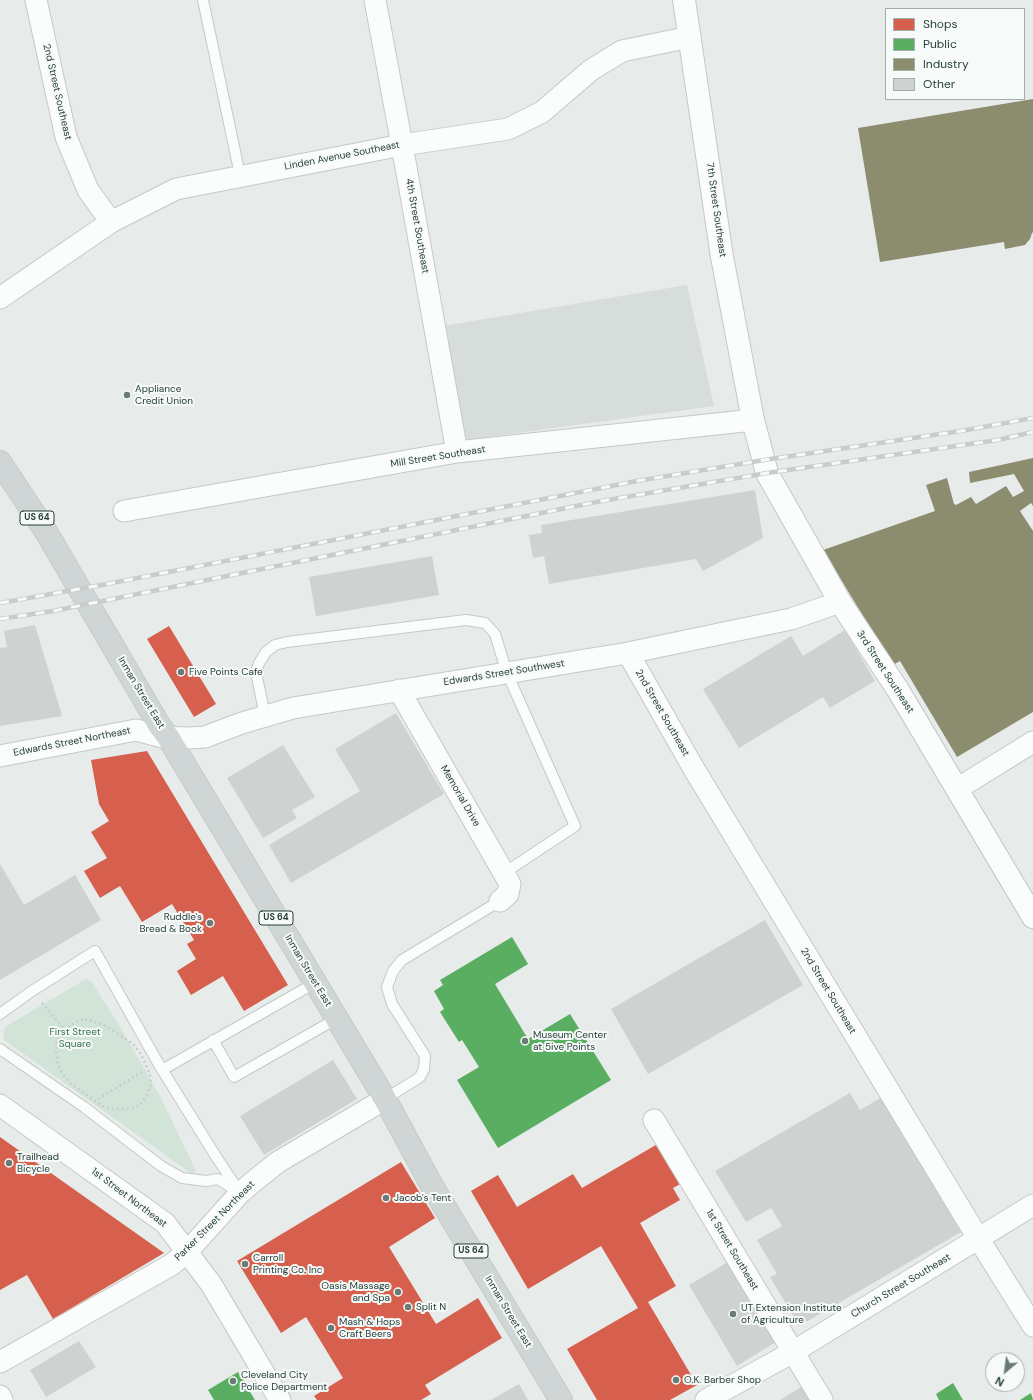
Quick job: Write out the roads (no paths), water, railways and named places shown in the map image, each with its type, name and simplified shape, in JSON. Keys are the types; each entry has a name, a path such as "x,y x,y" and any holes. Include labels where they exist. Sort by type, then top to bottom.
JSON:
{"main road":[{"name":"Inman Street East","path":"0,462 45,530 159,725 168,737 384,1099 432,1186 561,1400"}],"street":[{"name":"2nd Street Southeast","path":"36,0 66,137 88,190 111,222"},
{"name":"4th Street Southeast","path":"375,0 456,452"},
{"name":"7th Street Southeast","path":"684,0 722,257 753,420"},
{"name":"Linden Avenue Southeast","path":"0,298 111,222 176,189 402,145 508,130 542,112 591,70 622,51 690,37"},
{"name":"Mill Street Southeast","path":"124,511 456,452 753,420"},
{"name":"3rd Street Southeast","path":"753,420 767,473 840,602 898,690 1033,917"},
{"name":"Edwards Street Southwest","path":"168,737 205,737 242,723 293,708 628,653 791,619 840,602"},
{"name":"2nd Street Southeast","path":"628,653 694,769 978,1238 1033,1326"},
{"name":"Memorial Drive","path":"399,690 510,884 508,894 500,902"},
{"name":"Edwards Street Northeast","path":"0,756 136,730 157,737 168,737"},
{"path":"957,789 1033,742"},
{"name":"Parker Street Northeast","path":"0,1362 171,1265 187,1252 240,1193 278,1162 384,1099"},
{"name":"1st Street Northeast","path":"0,1105 165,1223 211,1284 280,1400"},
{"name":"1st Street Southeast","path":"654,1120 822,1400"},
{"name":"Church Street Southeast","path":"706,1400 793,1352 1033,1205"},
{"path":"0,1396 2,1400"}],"lane":[{"path":"204,0 240,176"},
{"path":"266,716 256,672 259,663 266,652 275,645 287,642 466,620 485,623 495,634 507,673 575,826 504,873"},
{"path":"384,1099 420,1077 424,1070 425,1056 392,1004 387,986 392,971 402,960 500,902"},
{"path":"0,1014 32,991 95,951 160,1066 240,1193"},
{"path":"160,1066 212,1040 315,983"},
{"path":"212,1040 234,1077 336,1019"},
{"path":"0,1049 84,1108 161,1166 182,1178 206,1181 218,1179 240,1193"}],"railway":[{"path":"0,603 107,584 637,481 764,460 961,431 1033,418"},
{"path":"0,619 53,611 596,502 767,473 998,440 1033,432"}],"place":[{"name":"Appliance Credit Union","path":"127,395"},
{"name":"Five Points Cafe","path":"181,672"},
{"name":"Ruddle's Bread & Book","path":"210,923"},
{"name":"Museum Center at 5ive Points","path":"525,1041"},
{"name":"Trailhead Bicycle","path":"9,1163"},
{"name":"Jacob's Tent","path":"386,1198"},
{"name":"Carroll Printing Co. Inc","path":"245,1264"},
{"name":"Oasis Massage and Spa","path":"398,1292"},
{"name":"Split N","path":"408,1307"},
{"name":"UT Extension Institute of Agriculture","path":"733,1314"},
{"name":"Mash & Hops Craft Beers","path":"331,1328"},
{"name":"O.K. Barber Shop","path":"676,1380"},
{"name":"Cleveland City Police Department","path":"233,1381"}],"park label":[{"name":"First Street Square","path":"75,1038"}]}
